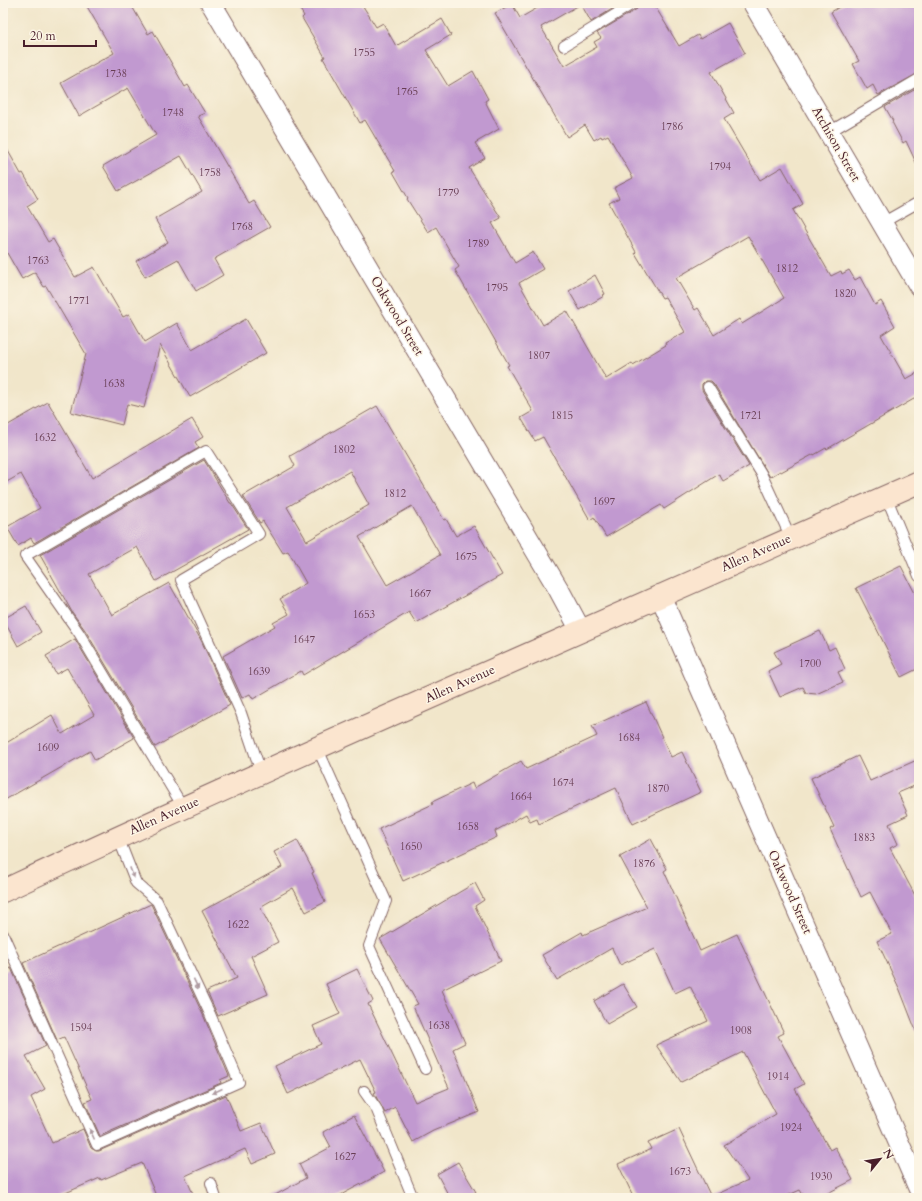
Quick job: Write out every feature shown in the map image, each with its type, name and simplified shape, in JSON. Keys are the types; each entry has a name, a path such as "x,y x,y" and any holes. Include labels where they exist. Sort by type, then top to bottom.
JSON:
{"street":[{"name":"Oakwood Street","path":"211,3 560,590 581,631"},
{"name":"Atchison Street","path":"753,3 919,286"},
{"name":"Allen Avenue","path":"3,891 261,772 581,631 660,594 919,482"},
{"name":"Oakwood Street","path":"660,594 919,1189"}],"lane":[{"path":"564,46 634,3"},
{"path":"828,132 919,79"},
{"path":"882,223 919,202"},
{"path":"708,387 761,473 778,506 791,538"},
{"path":"183,807 79,633 25,556 206,451 259,534 181,580 241,713 261,772"},
{"path":"886,496 919,576"},
{"path":"317,747 386,901 369,946 425,1069"},
{"path":"3,934 97,1145 239,1082 210,1014 157,901 136,883 118,837"},
{"path":"364,1091 376,1108 413,1198"},
{"path":"211,1183 216,1198"}],"building":[{"path":"85,3 130,3 148,34 153,31 185,87 188,85 205,113 198,116 249,204 254,201 270,227 214,259 223,275 196,291 178,259 145,277 136,261 168,242 155,219 202,192 181,156 118,191 103,166 156,135 128,88 79,116 61,83 114,53"},
{"path":"296,3 361,3 376,27 383,23 396,46 442,19 451,35 426,50 448,86 473,71 488,99 485,101 499,129 475,143 485,158 469,168 501,218 492,223 515,263 533,252 543,269 519,283 543,325 567,311 606,379 632,363 633,365 666,345 665,343 685,332 665,297 662,298 635,253 636,252 609,203 619,198 614,188 633,178 608,135 602,138 601,136 594,140 585,125 567,137 495,13 512,4 520,18 546,3 622,3 591,22 581,4 541,27 564,66 597,47 594,42 601,38 597,33 637,9 640,3 653,3 679,46 698,35 700,39 728,23 745,53 711,72 734,113 724,119 760,180 782,167 803,204 793,210 831,276 841,271 842,274 849,270 855,280 860,277 875,305 881,301 895,326 881,335 906,379 919,372 919,396 827,449 826,448 770,477 714,384 711,381 705,381 702,384 702,390 749,466 723,481 719,474 664,509 661,505 606,537 594,517 590,520 543,437 535,441 521,418 533,411 507,366 509,365 455,270 459,267 436,227 428,232 407,199 408,198 393,172 395,171 365,120 360,123 323,58 325,57 302,18 304,16","holes":["748,236 784,298 742,324 739,319 714,335 698,308 695,310 676,278"]},
{"path":"846,3 919,3 919,73 878,95 873,85 867,89 853,64 859,61 831,12"},
{"path":"919,87 919,169 906,141 903,143 885,107"},
{"path":"3,142 21,174 23,173 38,199 27,206 48,242 53,239 75,277 94,267 123,317 129,314 145,342 177,323 192,350 246,319 266,353 190,397 160,345 144,408 127,404 122,425 71,412 86,354 46,286 44,287 35,272 22,279 3,246"},
{"path":"595,275 605,294 580,310 569,291"},
{"path":"48,402 92,478 192,419 203,437 195,442 199,448 34,543 31,538 18,546 7,527 40,508 21,474 3,484 3,428"},
{"path":"377,406 444,520 446,519 456,536 474,526 502,575 416,623 409,612 303,675 301,671 253,699 250,694 242,698 223,656 275,626 273,623 289,614 280,599 306,583 288,551 283,553 263,521 260,523 243,496 295,466 290,456","holes":["350,471 369,505 307,541 287,507","412,506 440,555 387,585 359,537"]},
{"path":"204,460 248,529 156,581 137,547 89,574 112,615 169,583 202,642 230,705 155,747 85,630 72,612 40,555"},
{"path":"901,566 919,601 919,668 901,677 856,588"},
{"path":"26,606 41,632 18,646 3,619"},
{"path":"820,631 829,650 835,647 845,669 838,672 843,682 816,694 806,693 803,687 780,697 768,671 781,664 774,652"},
{"path":"75,639 134,738 95,760 90,751 3,801 3,745 52,715 62,734 94,715 67,668 56,674 46,656"},
{"path":"646,702 671,757 682,752 701,792 633,824 616,788 539,824 537,819 530,822 526,814 495,831 497,837 403,881 379,829 433,804 432,802 472,783 474,788 521,761 526,769 597,736 592,726"},
{"path":"858,756 870,781 919,759 919,784 898,793 908,815 889,824 898,844 890,848 919,903 919,1036 900,990 877,941 892,934 870,892 861,897 830,829 834,827 811,778"},
{"path":"651,839 667,869 664,871 700,951 737,934 784,1033 778,1036 804,1084 795,1089 830,1150 835,1147 853,1180 818,1198 805,1198 800,1190 782,1198 634,1198 618,1164 651,1149 648,1143 679,1129 711,1197 748,1180 724,1145 776,1114 743,1052 681,1082 656,1045 708,1021 690,986 675,993 655,949 620,965 612,948 557,980 542,955 582,932 583,935 647,907 620,857"},
{"path":"297,840 314,872 312,873 325,902 306,912 293,888 260,907 278,942 251,956 268,994 218,1016 207,991 237,978 202,911 282,867 274,852"},
{"path":"475,883 484,900 475,906 501,961 442,990 465,1043 453,1049 479,1112 433,1131 413,1142 395,1107 385,1113 374,1093 376,1092 360,1059 288,1094 275,1066 321,1044 313,1026 340,1014 326,984 357,969 373,1001 368,1004 415,1102 449,1088 413,1006 418,1004 380,939"},
{"path":"151,904 204,1017 229,1076 220,1080 221,1083 100,1136 85,1102 92,1099 64,1037 57,1040 23,963"},
{"path":"11,968 46,1046 26,1056 45,1089 31,1097 52,1143 83,1129 91,1148 99,1151 226,1095 241,1131 261,1123 275,1154 252,1164 245,1149 185,1176 195,1198 157,1198 142,1163 101,1180 100,1178 54,1198 3,1198 3,972"},
{"path":"623,984 637,1007 607,1024 594,1001"},
{"path":"354,1115 384,1172 335,1198 270,1198 306,1178 299,1164 331,1147 323,1132"},
{"path":"458,1162 476,1192 465,1198 450,1198 437,1174"}]}
